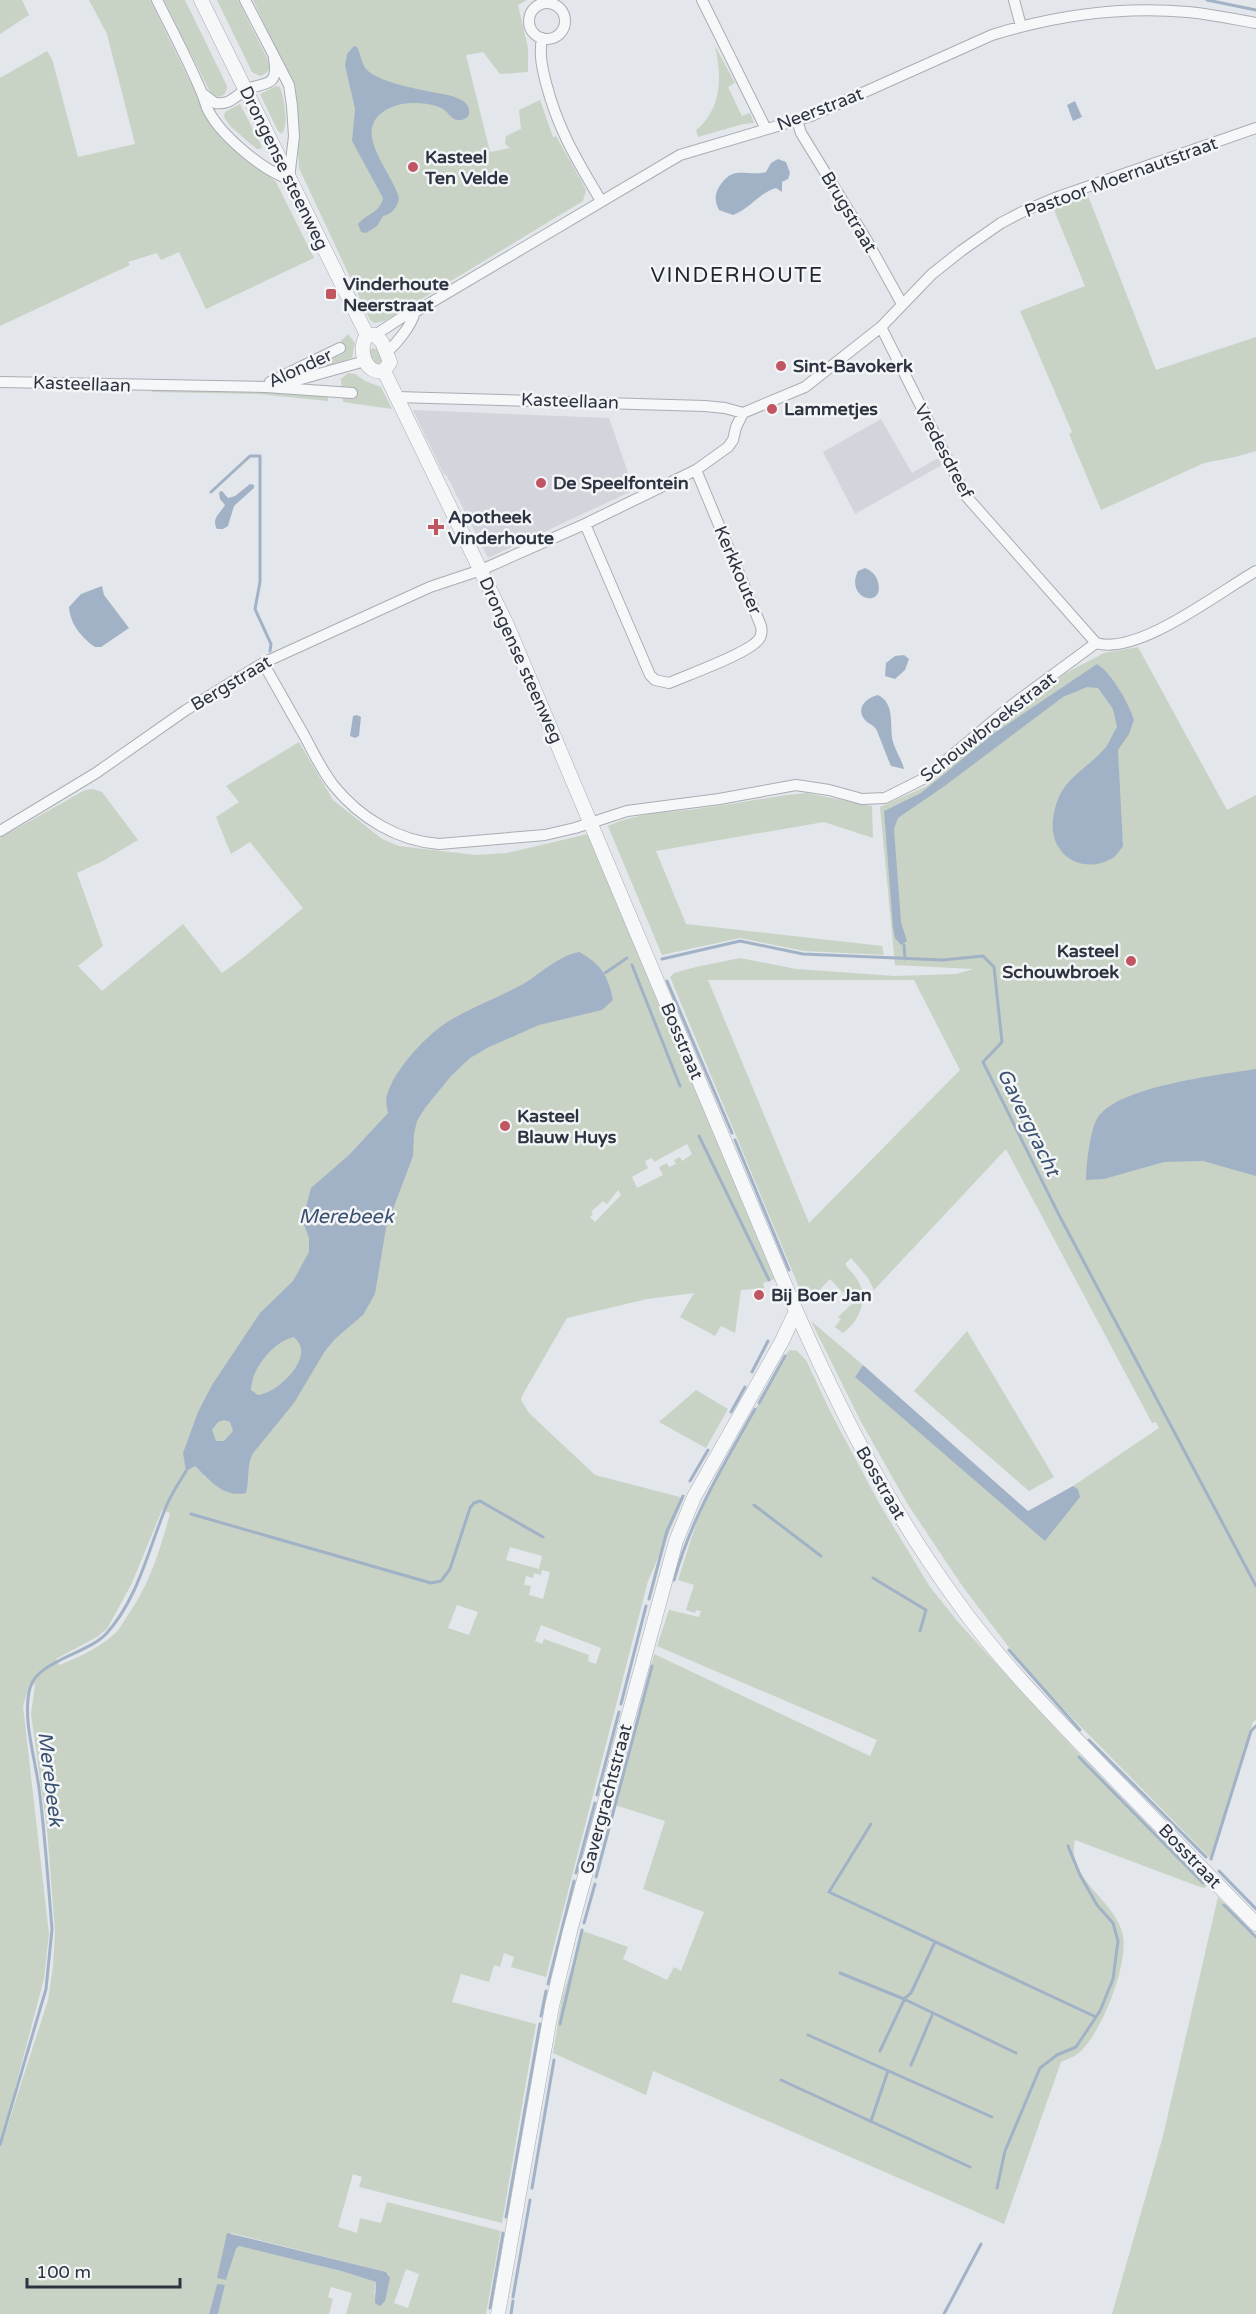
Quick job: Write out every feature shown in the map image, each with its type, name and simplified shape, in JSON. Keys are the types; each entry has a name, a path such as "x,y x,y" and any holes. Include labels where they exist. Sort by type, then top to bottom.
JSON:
{"street":[{"path":"157,0 208,110 225,132 276,175 289,179 294,136 288,85 245,0"},
{"name":"Drongense steenweg","path":"201,0 289,179 371,335 387,352"},
{"path":"702,0 766,129"},
{"path":"1014,0 1021,26"},
{"name":"Neerstraat","path":"371,335 407,314 415,312 680,155 797,120 963,47 1021,26 1067,16 1148,10 1190,12 1256,22"},
{"path":"543,38 539,54 554,113 566,141 601,201"},
{"path":"202,93 215,104 222,105 230,102 245,90 271,81 274,74 274,58"},
{"name":"Brugstraat","path":"797,120 801,133 866,239 902,304"},
{"name":"Pastoor Moernautstraat","path":"743,414 805,387 881,327 932,274 1001,223 1024,211 1256,128"},
{"name":"Neerstraat","path":"387,352 413,320 415,312"},
{"name":"Vredesdreef","path":"881,327 945,459 966,496 1096,643"},
{"path":"371,335 362,347 365,361 371,370 384,371 390,362 387,352"},
{"name":"Alonder","path":"259,387 340,348"},
{"name":"Kasteellaan","path":"271,387 365,361"},
{"name":"Drongense steenweg","path":"384,371 507,625 645,953"},
{"path":"0,390 4,382"},
{"name":"Kasteellaan","path":"4,382 271,387 352,393"},
{"name":"Kasteellaan","path":"396,397 705,406 725,408 743,414"},
{"name":"Bergstraat","path":"0,831 78,785 186,710 263,663 430,587 481,570 585,524 696,470 728,447 743,414"},
{"name":"Kerkkouter","path":"585,524 650,675 655,680 669,683 748,649 759,639 762,632 761,626 696,470"},
{"path":"1096,643 1114,646 1155,631 1256,571"},
{"name":"Schouwbroekstraat","path":"263,663 334,785 353,805 394,834 423,843 462,843 545,835 627,811 710,801 796,785 829,790 862,799 885,798 925,778 1012,705 1096,643"},
{"name":"Bosstraat","path":"645,953 828,1383 868,1462 921,1551 999,1656 1054,1717 1256,1924"},
{"name":"Gavergrachtstraat","path":"498,2314 552,2006 570,1930 676,1541 694,1497 782,1341 796,1311"}],"shaded area":[{"name":"De Speelfontein","path":"413,410 609,418 634,490 488,558"},
{"path":"881,419 912,473 938,458 942,465 855,514 823,452"}],"green space":[{"path":"0,0 22,0 29,15 0,34"},
{"path":"89,0 150,0 204,110 227,139 276,182 314,258 206,309 179,252 161,260 157,253 128,262 130,265 0,326 0,78 47,51 52,59 78,157 135,144 107,34"},
{"path":"164,0 185,0 227,86 222,96 216,97 211,94"},
{"path":"217,0 238,0 269,62 269,69 265,74 260,76 252,72"},
{"path":"253,0 527,0 518,5 528,48 528,72 500,74 483,52 466,55 490,152 510,148 505,144 506,136 521,129 519,110 540,100 553,137 556,136 586,190 583,201 384,321 375,323 370,320 299,168 296,115 283,63"},
{"path":"715,46 735,83 728,87 742,116 750,113 754,123 698,137 696,130 711,112 718,91 719,69"},
{"path":"276,86 280,87 285,110 282,134 278,131 260,94"},
{"path":"240,104 262,147 260,149 257,149 230,126 224,117 225,112"},
{"path":"1087,193 1156,370 1256,337 1256,451 1204,463 1101,510 1069,434 1072,432 1020,311 1085,286 1052,205"},
{"path":"348,334 355,343 352,358 296,377 295,375 343,354 344,350 340,342"},
{"path":"372,348 381,350 385,364 374,366 369,352"},
{"path":"348,373 355,374 381,387 392,409 343,402 341,379"},
{"path":"149,379 255,383 328,395 328,401 258,394 152,392"},
{"path":"1138,647 1227,810 1256,795 1256,1720 1253,1722 1210,1858 1030,1675 963,1587 907,1503 860,1420 811,1321 863,1365 855,1377 1045,1540 1078,1489 1073,1486 1159,1428 1156,1422 1152,1423 1006,1149 874,1290 868,1278 851,1258 845,1264 858,1280 863,1296 857,1317 843,1333 835,1327 841,1319 838,1317 853,1303 830,1279 806,1304 670,977 674,973 696,967 740,958 796,969 895,976 956,974 973,969 895,965 880,807 927,786 1015,711 1066,673 1104,653","holes":["708,980 914,980 960,1070 809,1223"]},
{"path":"299,742 333,800 382,839 399,846 475,855 507,853 588,834 775,1279 763,1283 764,1288 741,1290 735,1333 721,1326 715,1336 680,1317 694,1293 647,1299 567,1318 521,1400 529,1413 595,1475 684,1498 648,1581 546,1977 511,1967 514,1957 504,1953 500,1967 494,1965 489,1982 461,1974 452,2002 536,2024 502,2223 359,2187 362,2177 353,2174 338,2227 357,2233 360,2218 381,2223 387,2202 501,2231 486,2314 346,2314 352,2293 331,2287 328,2297 333,2299 329,2314 218,2314 225,2286 217,2284 209,2314 0,2314 0,2149 48,2000 55,1932 47,1829 31,1714 35,1685 30,1683 23,1706 49,1934 44,1979 0,2145 0,838 85,790 93,789 102,792 138,840 77,873 103,946 78,966 102,991 183,924 222,973 303,908 250,842 231,854 216,817 239,802 226,786","holes":["687,1144 692,1154 682,1161 680,1157 674,1160 676,1164 669,1167 667,1163 659,1167 663,1175 637,1188 632,1177 648,1168 645,1161 652,1158 654,1162","618,1190 621,1195 595,1222 590,1217 593,1214 591,1212 603,1201 607,1204","162,1510 170,1513 147,1581 120,1628 93,1649 59,1665 56,1659 97,1637 107,1629 132,1583","510,1547 542,1556 539,1569 506,1560","542,1570 550,1572 543,1599 529,1595 531,1586 524,1585 526,1576 533,1578 534,1573 541,1575","457,1605 478,1612 469,1635 448,1628","541,1625 601,1648 596,1664 588,1661 589,1655 544,1639 542,1644 535,1641","231,2233 386,2272 389,2275 374,2295 376,2282 239,2246 226,2280","406,2269 419,2274 408,2308 394,2303"]},
{"path":"806,793 872,806 873,838 824,822 656,851 686,924 882,946 884,955 804,951 740,938 662,955 608,826 645,815"},
{"path":"967,1331 1054,1477 1029,1491 914,1391"},
{"path":"790,1350 797,1351 806,1360 832,1415 879,1503 930,1587 958,1622 1079,1754 1207,1886 1200,1887 1075,1840 1074,1854 1077,1867 1119,1923 1123,1936 1122,1963 1112,1997 1089,2042 1074,2056 1061,2062 1004,2224 653,2071 646,2095 553,2053 562,1998 583,1931 628,1947 623,1959 667,1980 674,1967 681,1971 704,1912 643,1889 665,1821 615,1805 654,1654 870,1756 877,1740 657,1646 669,1610 699,1617 701,1611 696,1610 695,1613 686,1610 694,1585 678,1580 702,1505"},
{"path":"696,1390 728,1409 706,1448 659,1422"},
{"path":"1218,1897 1256,1936 1256,2314 1112,2314 1163,2136"}],"water":[{"path":"354,46 357,47 364,67 373,75 394,83 460,99 465,102 469,112 466,118 457,120 438,107 410,103 397,105 379,115 373,126 372,137 375,149 399,198 394,210 383,216 377,226 366,233 361,232 358,224 379,207 383,198 352,141 355,109 345,65 347,54"},
{"path":"1075,101 1082,117 1073,121 1067,105"},
{"path":"778,159 786,162 790,173 788,179 782,182 782,192 776,188 770,190 733,215 719,210 716,196 724,180 734,173 766,172 771,163"},
{"path":"250,484 254,485 254,488 234,506 228,526 217,529 216,519 225,505 220,499 219,492 222,491 228,498 235,496"},
{"path":"865,568 870,570 878,582 879,591 871,598 865,598 856,588 855,581 858,571"},
{"path":"102,586 104,595 129,628 101,647 95,647 78,630 69,607 81,594"},
{"path":"904,655 909,659 905,670 895,679 885,676 886,663 895,656"},
{"path":"1097,664 1103,668 1119,689 1134,720 1129,734 1118,750 1123,846 1113,858 1100,863 1078,863 1062,852 1053,832 1053,820 1060,795 1073,778 1106,747 1117,727 1113,709 1098,688 1087,687 1063,697 898,818 894,829 901,922 907,941 901,945 895,938 893,928 884,811 921,793 993,734"},
{"path":"878,695 884,699 890,710 893,742 904,769 891,766 876,729 863,718 861,713 865,702"},
{"path":"353,716 361,717 359,736 355,738 350,736"},
{"name":"Merebeek","path":"579,952 598,966 606,977 613,1000 602,1010 539,1025 489,1047 470,1058 451,1076 425,1108 417,1121 413,1156 386,1228 375,1294 363,1315 335,1339 325,1351 294,1403 254,1452 250,1461 246,1493 230,1493 218,1487 195,1466 186,1471 183,1453 198,1412 212,1385 260,1313 293,1281 309,1252 309,1238 303,1222 311,1188 349,1155 388,1113 386,1100 391,1085 412,1054 431,1035 458,1016 523,984 556,961","holes":["294,1337 300,1344 301,1353 295,1369 281,1384 258,1395 251,1390 259,1365 279,1344","224,1420 230,1422 233,1431 224,1441 216,1441 212,1430 218,1422"]},
{"path":"1256,1069 1256,1176 1203,1161 1164,1162 1104,1179 1086,1180 1095,1123 1110,1106 1127,1097 1171,1084"},
{"path":"863,1365 1028,1511 1073,1486 1078,1489 1080,1497 1045,1541 855,1377"},
{"path":"227,2233 386,2272 390,2278 385,2301 380,2306 375,2303 376,2282 239,2246 226,2280 217,2278"},
{"path":"217,2284 225,2285 218,2314 209,2314"}],"waterway":[{"path":"1207,0 1256,10"},
{"path":"211,492 250,456 260,456 260,582 255,609 271,644 270,651"},
{"name":"Gavergracht","path":"662,959 740,941 803,954 943,960 983,956 994,967 1002,1042 983,1062 1059,1215 1256,1586"},
{"path":"904,945 905,959"},
{"name":"Gavergracht","path":"605,973 627,958"},
{"path":"632,965 680,1086"},
{"path":"667,981 732,1133"},
{"path":"699,1136 769,1280"},
{"path":"735,1140 789,1270"},
{"path":"752,1372 768,1341"},
{"path":"759,1403 785,1356"},
{"path":"731,1412 745,1387"},
{"path":"674,1580 699,1512 755,1409"},
{"path":"690,1481 708,1450"},
{"name":"Merebeek","path":"0,2145 46,1989 52,1929 41,1805 28,1724 30,1688 34,1679 42,1671 98,1641 117,1620 141,1574 168,1502 186,1471"},
{"path":"649,1599 667,1531 683,1496"},
{"path":"191,1514 431,1583 441,1581 450,1569 470,1508 474,1503 480,1501 543,1537"},
{"path":"754,1505 821,1556"},
{"path":"873,1578 926,1610 920,1631"},
{"path":"621,1704 646,1606"},
{"path":"1009,1650 1080,1730"},
{"path":"596,1877 652,1666"},
{"path":"597,1795 619,1712"},
{"path":"1211,1859 1251,1731 1256,1726"},
{"path":"1089,1740 1206,1857"},
{"path":"1079,1757 1203,1883"},
{"path":"576,1873 595,1803"},
{"path":"871,1824 829,1892 1096,2017"},
{"path":"997,2188 1005,2151 1040,2068 1057,2055 1076,2047 1100,2011 1113,1979 1118,1941 1113,1923 1097,1905 1080,1875 1068,1846"},
{"path":"1219,1871 1256,1909"},
{"path":"548,1984 574,1881"},
{"path":"584,1923 595,1884"},
{"path":"1224,1905 1256,1937"},
{"path":"560,2024 582,1930"},
{"path":"880,2051 935,1942"},
{"path":"840,1973 904,1999 1016,2053"},
{"path":"541,2016 546,1991"},
{"path":"911,2065 933,2013"},
{"path":"506,2217 540,2024"},
{"path":"808,2035 992,2117"},
{"path":"532,2188 554,2060"},
{"path":"871,2121 888,2071"},
{"path":"781,2080 970,2167"},
{"path":"513,2297 530,2200"},
{"path":"490,2308 503,2233"},
{"path":"944,2314 981,2244"},
{"path":"511,2314 513,2301"}],"place":[{"name":"Kasteel Ten Velde","path":"413,167"},
{"name":"Vinderhoute Neerstraat","path":"331,294"},
{"name":"Sint-Bavokerk","path":"781,366"},
{"name":"Lammetjes","path":"772,409"},
{"name":"De Speelfontein","path":"541,483"},
{"name":"Apotheek Vinderhoute","path":"436,527"},
{"name":"Kasteel Schouwbroek","path":"1131,961"},
{"name":"Kasteel Blauw Huys","path":"505,1126"},
{"name":"Bij Boer Jan","path":"759,1295"}],"district":[{"name":"VINDERHOUTE","path":"737,275"}]}
